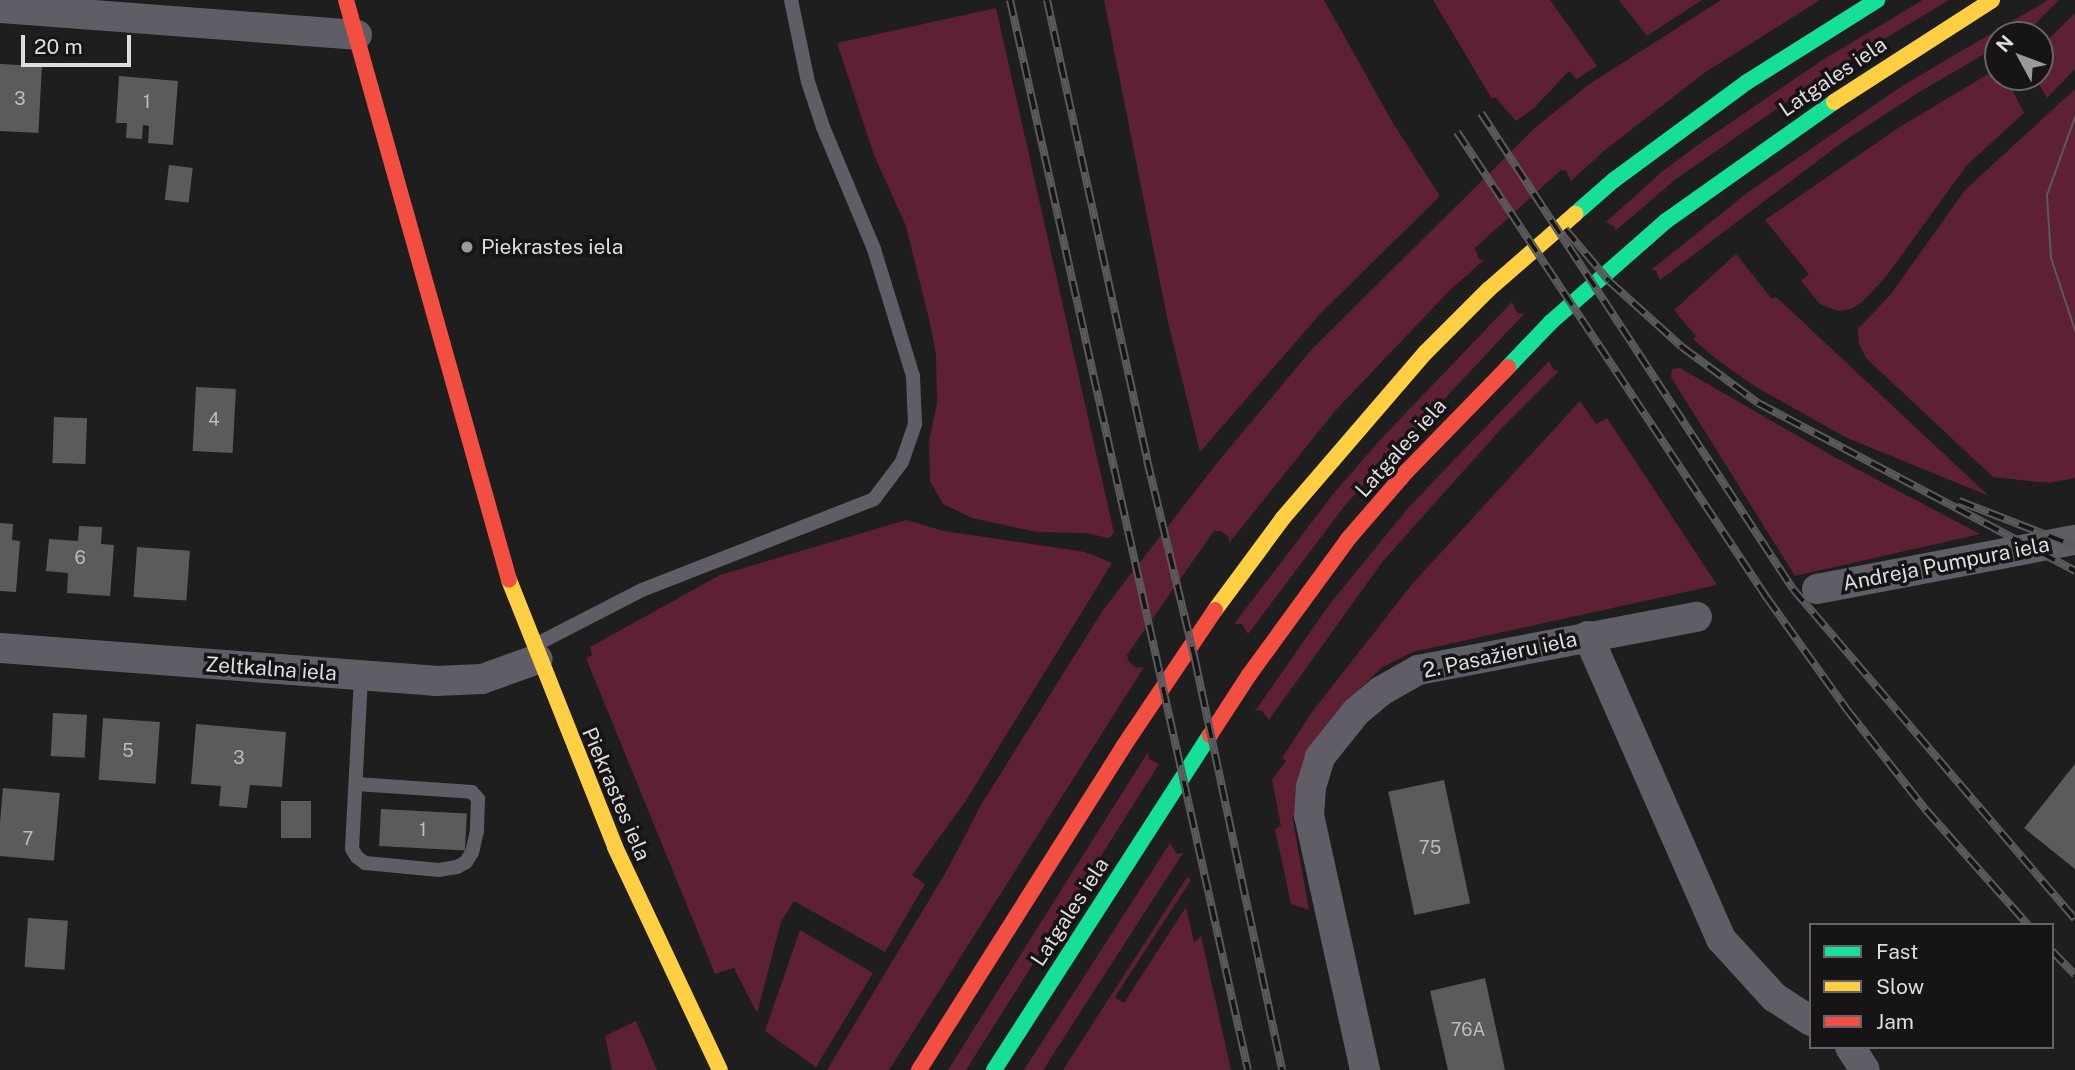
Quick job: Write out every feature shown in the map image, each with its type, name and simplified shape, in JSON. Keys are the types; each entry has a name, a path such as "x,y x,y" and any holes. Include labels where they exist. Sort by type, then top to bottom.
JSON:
{"street":[{"name":"Piekrastes iela","path":"346,0 506,571 535,652 615,847 716,1063"},
{"name":"Latgales iela","path":"919,1070 1123,747 1234,582 1298,499 1426,352 1488,290 1614,180 1746,82 1877,0"},
{"name":"Latgales iela","path":"994,1070 1249,675 1348,539 1407,471 1551,322 1666,221 1835,100 1992,0"},
{"path":"0,8 356,36"},
{"name":"Andreja Pumpura iela","path":"1817,589 2075,540"},
{"name":"2. Pasažieru iela","path":"1365,1070 1309,816 1311,787 1321,757 1356,712 1381,691 1418,670 1697,617"},
{"path":"1588,636 1721,939 1774,997 1809,1020"},
{"name":"Zeltkalna iela","path":"0,648 435,681 482,680 535,652"},
{"path":"1851,1049 1865,1070"}],"lane":[{"path":"535,652 642,590 874,499 902,463 915,424 913,376 874,249 823,127 808,82 791,0"},
{"path":"356,784 472,792 478,799 477,831 472,852 466,862 457,867 439,870 365,863 352,849 361,676"}],"shaded area":[{"path":"1104,0 1324,0 1394,125 1440,196 1320,314 1200,452 1168,322"},
{"path":"1433,0 1550,0 1597,66 1577,79 1569,71 1533,109 1516,121 1495,97 1492,99"},
{"path":"1619,0 1702,0 1647,36"},
{"path":"1721,0 1820,0 1704,73 1605,150 1571,181 1566,171 1561,170 1475,248 1479,259 1484,260 1450,290 1335,411 1229,543 1228,536 1214,531 1127,655 1129,662 1136,668 1144,667 889,1070 827,1070 946,872 981,805 1103,610 1217,463 1312,349 1536,127 1588,85"},
{"path":"1923,0 1949,0 1834,69 1676,179 1615,231 1615,227 1606,222 1664,170 1702,142 1824,59"},
{"path":"2048,0 2059,0 2038,21 2012,21"},
{"path":"996,8 1114,533 1109,538 1085,533 1037,532 972,518 943,504 930,481 929,442 937,403 936,354 929,319 906,226 874,155 837,43"},
{"path":"2075,13 2075,69 2054,91 2054,34"},
{"path":"1984,38 1984,54 1844,141 1660,280 1656,271 1651,270 1747,193 1902,86"},
{"path":"1984,76 1984,91 2013,91 2024,113 1967,165 1885,278 1862,302 1851,309 1838,311 1820,304 1801,281 1809,274 1765,220 1898,128"},
{"path":"2075,89 2075,478 2049,483 1993,477 1866,358 1859,344 1858,329 1891,294 1965,190"},
{"path":"2043,91 2054,91 2047,98"},
{"path":"1736,254 1772,299 1776,297 1989,496 1845,437 1756,387 1693,339 1696,336 1674,310"},
{"path":"1512,302 1517,313 1524,314 1346,504 1248,634 1242,624 1234,624 1334,493 1380,440"},
{"path":"1549,361 1554,370 1559,371 1502,428 1383,561 1269,720 1261,710 1255,711 1329,605 1409,507"},
{"path":"1680,368 1836,458 1980,534 1795,576 1671,377 1672,369"},
{"path":"1580,401 1596,424 1607,418 1717,585 1413,652 1381,668 1335,714 1316,742 1301,773 1293,820 1309,910 1291,904 1275,829 1281,826 1272,780 1286,761 1282,758 1312,712 1413,583"},
{"path":"906,520 944,531 1085,552 1112,563 965,802 912,875 925,884 885,952 794,901 781,922 757,1013 734,968 715,974 586,658 592,655 590,647 720,575"},
{"path":"1148,752 1149,759 1159,764 966,1070 948,1070"},
{"path":"1170,843 1177,854 1183,853 1043,1070 1024,1070"},
{"path":"1187,877 1191,880 1115,997 1124,1003 1186,907 1194,943 1201,936 1231,1070 1063,1070"},
{"path":"800,930 873,973 816,1067 765,1031"},
{"path":"636,1021 657,1070 612,1070 605,1036"}],"building":[{"path":"0,64 42,66 38,133 0,131"},
{"path":"119,76 178,81 173,145 148,143 149,126 143,125 142,139 126,138 127,123 116,123"},
{"path":"169,165 193,168 189,203 165,200"},
{"path":"196,387 236,389 233,453 193,451"},
{"path":"54,417 87,418 85,464 52,463"},
{"path":"0,523 13,524 12,540 20,541 16,592 0,591"},
{"path":"79,526 102,527 101,544 114,545 110,596 67,593 68,573 46,571 49,539 78,541"},
{"path":"137,547 190,551 186,601 134,597"},
{"path":"53,713 87,715 85,758 51,756"},
{"path":"103,718 160,722 156,784 99,780"},
{"path":"196,724 286,732 282,787 250,785 247,808 219,806 221,786 191,784"},
{"path":"2075,764 2075,869 2024,828"},
{"path":"1444,780 1470,903 1414,915 1388,792"},
{"path":"3,788 60,793 54,861 0,856"},
{"path":"281,801 311,801 311,838 281,838"},
{"path":"381,809 467,814 465,850 379,846"},
{"path":"28,918 68,921 64,970 25,967"},
{"path":"1485,978 1505,1070 1448,1070 1430,991"}],"tram line":[{"path":"2075,117 2047,195 2051,258 2075,330"}],"railway":[{"path":"1010,0 1248,1070"},
{"path":"1047,0 1147,460 1195,660 1282,1070"},
{"path":"1481,113 1793,589 2075,919"},
{"path":"1457,132 1767,598 1848,711 1926,810 2026,923"},
{"path":"1565,229 1609,281 1682,347 1758,403 2075,571"},
{"path":"1959,501 2075,546"},
{"path":"2054,953 2075,975"}],"traffic: fast":[{"path":"1575,214 1614,180 1747,82 1877,0"},
{"path":"1508,367 1551,322 1666,221 1834,102"},
{"path":"994,1070 1210,735"}],"traffic: slow":[{"path":"1834,102 1992,0"},
{"path":"1215,610 1283,518 1426,352 1488,290 1575,214"},
{"path":"509,580 615,847 720,1070"}],"traffic: jam":[{"path":"346,0 509,580"},
{"path":"1210,735 1249,675 1348,539 1407,471 1508,367"},
{"path":"919,1070 1123,747 1215,610"}],"place":[{"name":"Piekrastes iela","path":"467,247"}]}
